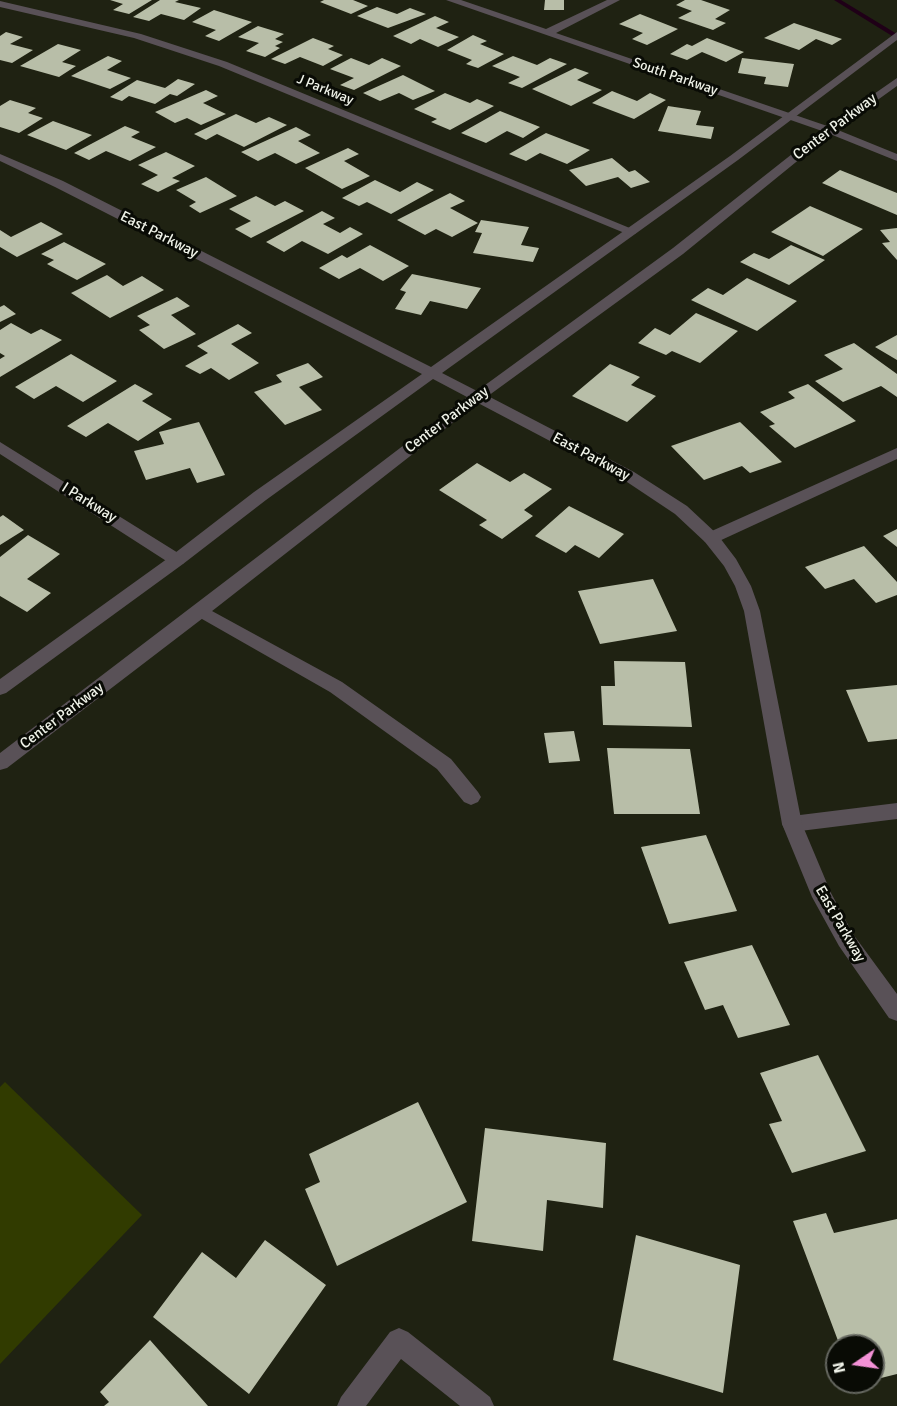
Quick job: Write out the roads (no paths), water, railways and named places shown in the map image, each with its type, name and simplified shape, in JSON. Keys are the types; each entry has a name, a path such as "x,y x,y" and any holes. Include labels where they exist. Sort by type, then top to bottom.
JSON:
{"street":[{"name":"South Parkway","path":"451,0 830,130 897,158"},
{"path":"547,33 615,0"},
{"name":"J Parkway","path":"0,4 137,36 223,64 631,231"},
{"path":"0,688 177,560 260,496 790,117 897,35"},
{"name":"Center Parkway","path":"0,763 477,397 678,250 830,130 897,81"},
{"name":"East Parkway","path":"0,158 59,184 432,373 658,493 681,510 711,538 730,563 752,611 792,824 822,897 846,940 897,1011"},
{"name":"I Parkway","path":"0,447 177,560"},
{"path":"711,538 897,453"},
{"path":"201,611 336,687 444,764 471,797"},
{"path":"792,824 897,811"},
{"path":"350,1406 399,1341 481,1406"}],"waterway":[{"path":"837,0 897,37"}]}
